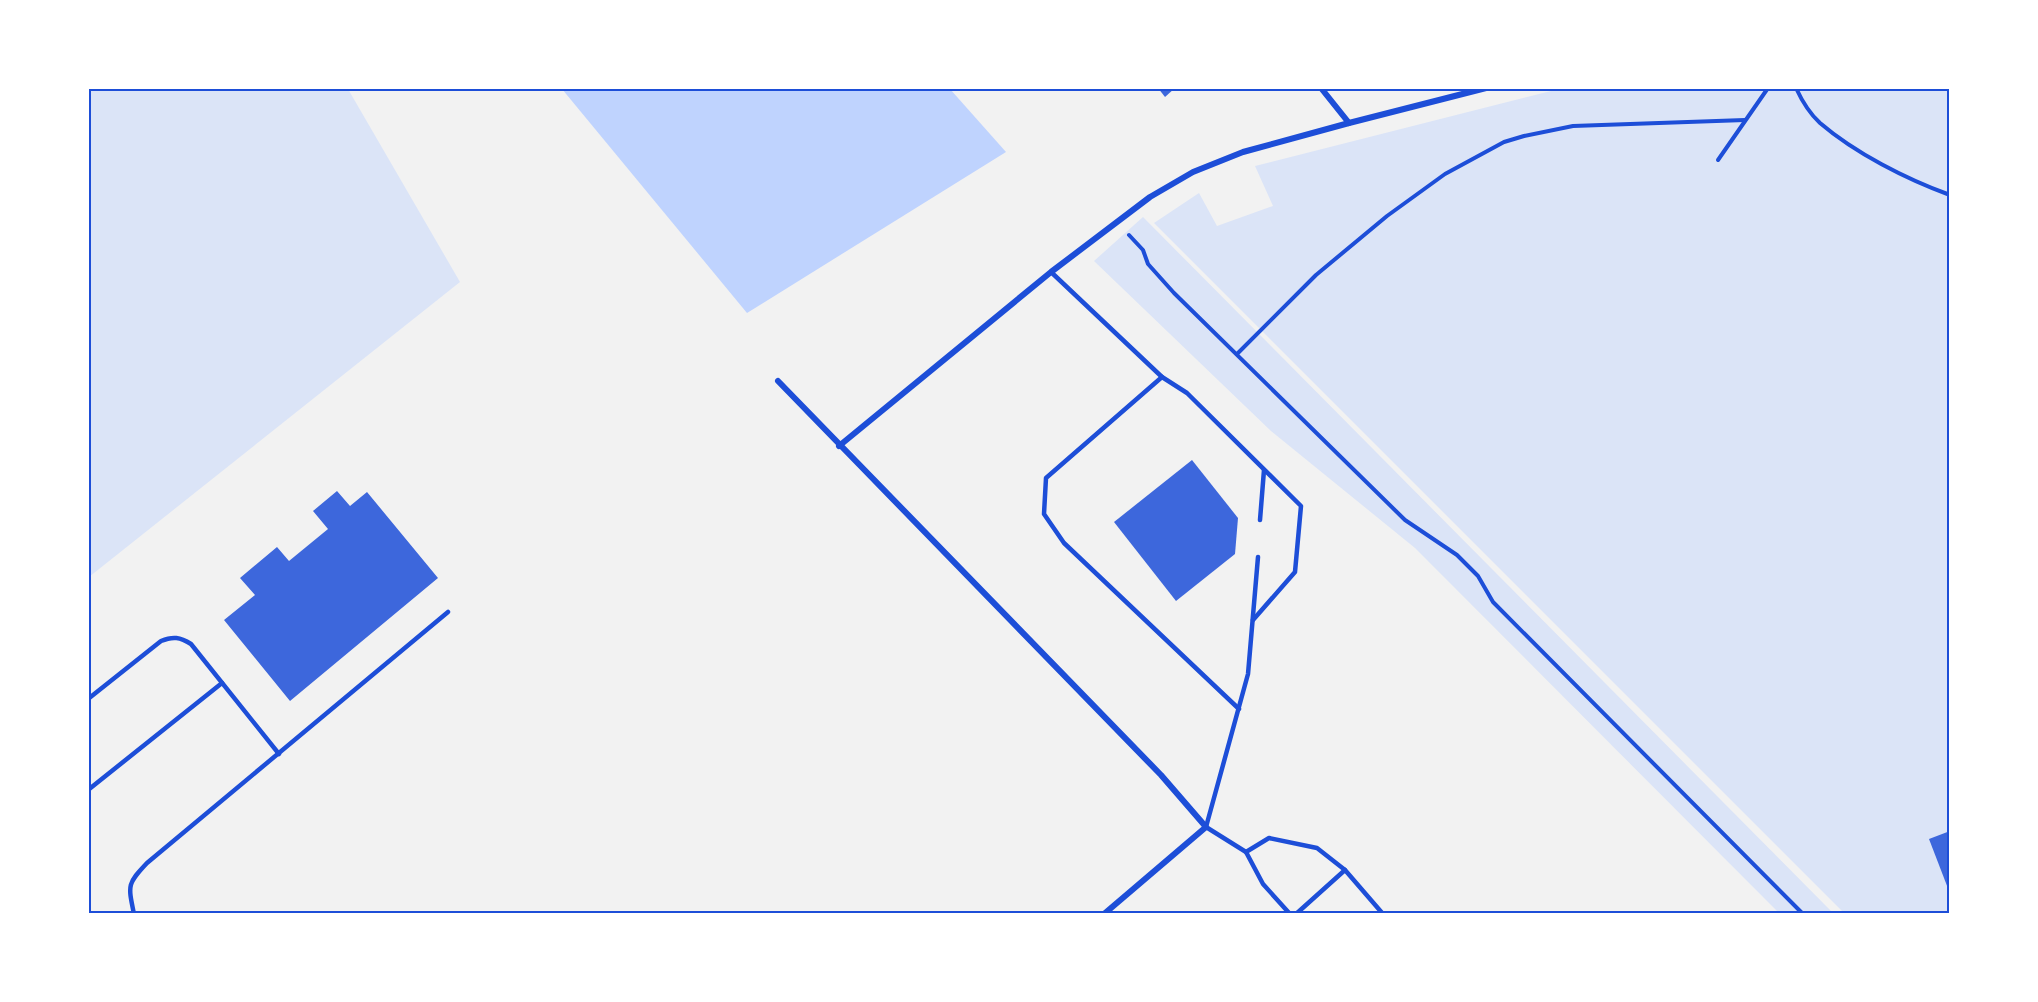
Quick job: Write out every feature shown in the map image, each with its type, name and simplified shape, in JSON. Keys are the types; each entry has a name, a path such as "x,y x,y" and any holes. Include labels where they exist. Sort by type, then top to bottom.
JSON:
{"street":[{"path":"1321,88 1349,123"},
{"path":"839,446 1118,221 1150,197 1194,172 1243,152 1486,88"},
{"path":"778,381 1161,775 1206,827 1105,913"}],"lane":[{"path":"1052,272 1162,377 1187,393 1302,506 1295,572 1253,620"},
{"path":"1162,377 1046,478 1044,514 1064,543 1239,709"},
{"path":"1260,520 1264,470"},
{"path":"1258,557 1248,674 1206,827 1246,852 1263,884 1290,914"},
{"path":"134,914 129,889 133,878 147,863 448,612"},
{"path":"88,699 161,641 170,637 181,638 191,644 279,754"},
{"path":"88,790 222,683"},
{"path":"1246,852 1269,838 1317,848 1345,870 1383,914"},
{"path":"1296,914 1345,870"},
{"path":"88,913 100,914"}],"path":[{"path":"1718,160 1768,88"},
{"path":"1796,88 1809,111 1832,132 1906,176 1950,195"},
{"path":"1237,354 1316,274 1387,216 1445,174 1504,142 1573,126 1746,120"},
{"path":"1118,221 1143,250 1149,264 1174,293 1405,520 1456,555 1478,576 1493,602 1803,914"}],"shaded area":[{"path":"89,88 348,89 460,282 89,577"},
{"path":"1559,89 1949,89 1949,913 1844,913 1154,223 1199,193 1217,226 1273,206 1255,166"},
{"path":"1143,217 1833,913 1779,913 1415,548 1271,431 1094,261"}],"water":[{"path":"562,89 950,89 1006,152 747,313"}],"building":[{"path":"1158,88 1175,88 1165,97"},
{"path":"1192,460 1238,518 1235,554 1176,601 1114,522"},
{"path":"337,491 350,506 367,492 438,578 290,701 224,620 255,595 240,578 277,547 289,561 328,529 313,511"},
{"path":"1950,831 1950,891 1949,891 1929,839"}]}
